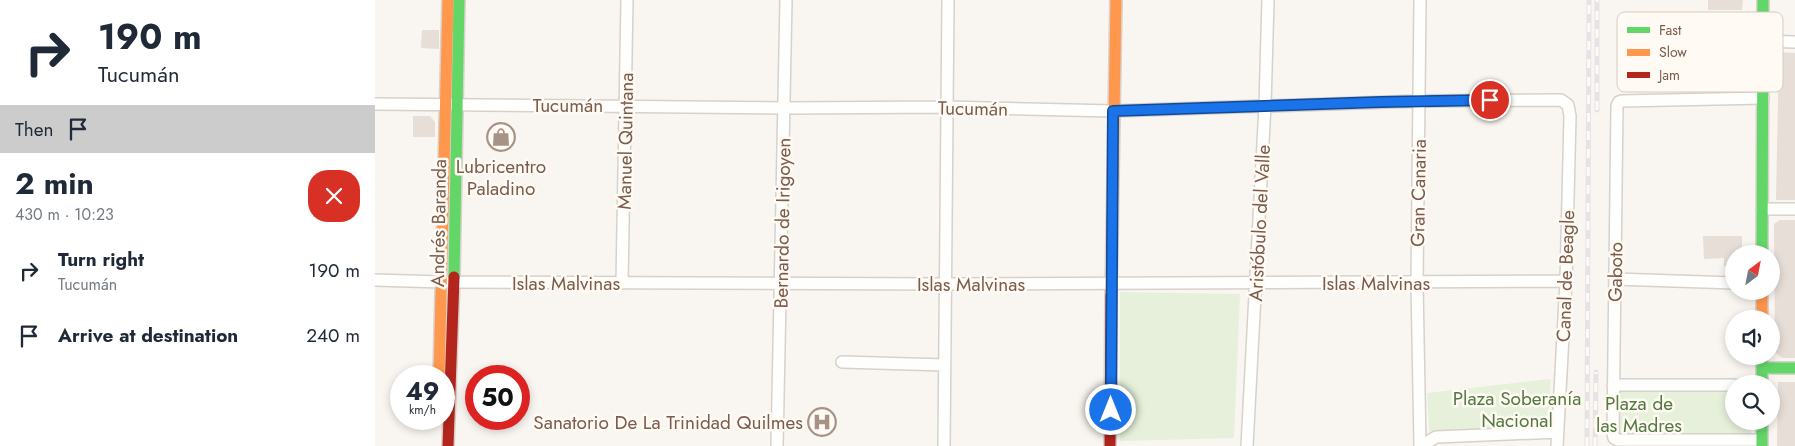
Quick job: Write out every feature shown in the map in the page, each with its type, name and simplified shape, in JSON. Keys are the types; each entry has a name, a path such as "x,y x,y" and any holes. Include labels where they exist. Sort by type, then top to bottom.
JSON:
{"main road":[{"name":"Andrés Baranda","path":"447,0 452,106 454,282 447,446"},
{"name":"Andrés Baranda","path":"439,365 442,282 459,0"},
{"path":"1111,446 1111,284 1116,0"},
{"path":"1762,245 1763,92"},
{"path":"1778,365 1795,368"},
{"path":"437,430 437,446"},
{"path":"1762,430 1762,443"}],"street":[{"name":"Manuel Quintana","path":"622,283 627,0"},
{"name":"Bernardo de Irigoyen","path":"777,446 786,0"},
{"path":"944,446 948,0"},
{"name":"Aristóbulo del Valle","path":"1247,446 1265,105 1267,0"},
{"name":"Gran Canaria","path":"1421,0 1417,283 1421,446"},
{"name":"Gaboto","path":"1631,443 1614,438 1617,106 1622,101 1763,98"},
{"name":"Tucumán","path":"375,104 785,108 947,107 1113,111 1419,101 1561,100 1567,105"},
{"name":"Canal de Beagle","path":"1557,446 1566,281 1570,116 1567,105"},
{"path":"1762,210 1795,209"},
{"path":"1615,279 1725,283"},
{"name":"Islas Malvinas","path":"375,280 781,284 1566,281"},
{"path":"842,362 945,365"},
{"path":"1613,385 1725,385"},
{"path":"1421,446 1436,437 1558,432"},
{"path":"1631,443 1762,443"}],"green space":[{"path":"1120,292 1240,294 1234,438 1120,441"},
{"name":"Plaza Soberanía Nacional","path":"1551,379 1547,434 1430,442 1427,393"},
{"name":"Plaza de las Madres","path":"1725,390 1725,430 1751,430 1751,433 1617,436 1615,392"}],"building":[{"path":"1708,0 1743,0 1742,10 1708,10"},
{"path":"422,30 439,30 439,49 421,48"},
{"path":"1783,52 1795,53 1795,200 1776,200 1778,92 1783,92"},
{"path":"413,116 430,116 435,122 435,137 413,137"},
{"path":"1780,220 1795,220 1795,358 1780,356 1780,310 1775,310 1775,300 1780,300 1780,245 1774,245 1774,224"},
{"path":"1703,236 1742,236 1742,245 1725,245 1725,266 1724,258 1704,259"},
{"path":"1780,382 1795,382 1795,446 1777,446 1777,430 1780,430"}],"railway":[{"path":"1587,446 1589,0"},
{"path":"1597,0 1597,110"},
{"path":"1595,446 1596,372"}],"traffic: fast":[{"path":"454,277 459,0"},
{"path":"1763,0 1763,12"},
{"path":"1762,245 1763,92"},
{"path":"1762,365 1762,375"},
{"path":"1762,368 1795,368"},
{"path":"1762,430 1762,446"}],"traffic: slow":[{"path":"439,365 448,0"},
{"path":"1111,296 1116,0"},
{"path":"1762,300 1762,310"}],"traffic: jam":[{"path":"448,446 454,277"},
{"path":"1110,446 1111,296"}],"place":[{"name":"Lubricentro Paladino","path":"501,137"},
{"name":"Sanatorio De La Trinidad Quilmes","path":"822,422"}],"route":[{"path":"1111,410 1113,111 1265,105 1490,100"}]}
